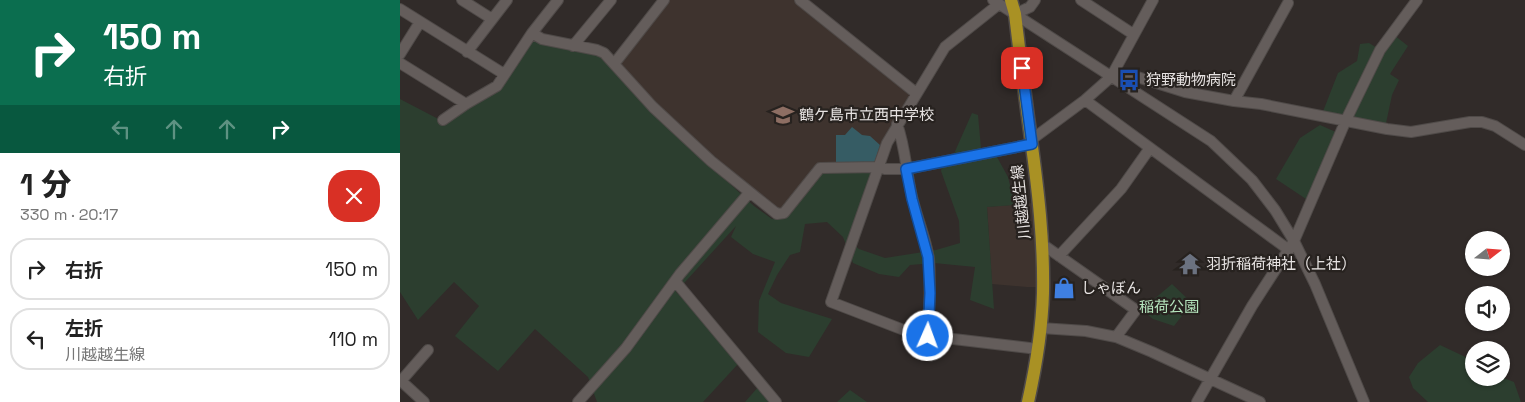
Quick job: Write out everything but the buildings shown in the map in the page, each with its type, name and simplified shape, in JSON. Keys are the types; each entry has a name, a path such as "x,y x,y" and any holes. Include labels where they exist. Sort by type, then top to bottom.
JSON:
{"main road":[{"name":"川越越生線","path":"1001,1 1015,14 1040,206 1043,294 1041,328 1028,402"}],"street":[{"path":"462,0 492,19"},
{"path":"467,52 507,0"},
{"path":"443,120 497,86 532,33 558,0"},
{"path":"573,46 611,0"},
{"path":"614,64 664,0"},
{"path":"800,0 916,93"},
{"path":"1015,14 1030,7 1035,0"},
{"path":"1081,0 1133,34"},
{"path":"532,33 542,39 604,53 660,114 711,161 777,214 784,214 820,168 879,167 885,169 906,169 1031,142 1111,77 1153,0"},
{"path":"1197,402 1252,306 1291,245 1346,120 1380,50 1417,0"},
{"path":"1001,1 945,47 887,143 831,302 909,332 1038,349"},
{"path":"1234,101 1288,3"},
{"path":"400,9 504,74"},
{"path":"1015,14 1211,141 1252,180 1275,210 1291,245 1315,284 1364,402"},
{"path":"400,54 420,22"},
{"path":"400,63 466,104"},
{"path":"1111,77 1132,75 1185,92 1411,132 1470,122 1482,122 1495,126 1525,145"},
{"path":"1085,100 1150,148 1291,245"},
{"path":"898,124 912,199 928,257 930,293 928,336"},
{"path":"1059,256 1121,188 1150,148"},
{"path":"578,402 626,348 675,280 749,193"},
{"path":"1042,244 1136,310 1116,337"},
{"path":"675,280 776,402"},
{"path":"1041,328 1086,331 1116,337 1260,402"},
{"path":"424,402 401,381 428,350"}],"shaded area":[{"name":"鶴ケ島市立西中学校","path":"664,0 800,0 916,93 879,167 784,213 749,193 614,64"},
{"path":"1034,203 1039,287 992,284 987,207"}],"green space":[{"path":"1394,35 1408,46 1390,74 1399,80 1392,95 1385,128 1322,114 1338,73 1357,61 1360,44 1369,43 1382,51"},
{"path":"533,38 596,53 603,57 666,125 754,206 772,219 785,219 820,168 873,170 848,240 859,249 885,258 936,250 960,243 959,221 941,171 942,166 949,165 972,113 978,115 982,159 997,157 1008,177 1015,205 987,207 994,309 970,300 975,267 934,263 910,265 899,277 879,274 853,263 843,237 827,222 805,224 800,252 790,255 768,294 781,303 832,319 809,357 786,353 758,332 759,301 775,262 753,254 731,237 736,226 676,292 700,316 738,364 703,402 597,402 588,377 535,329 498,371 455,336 479,306 454,282 418,320 400,292 400,99 446,123 501,88"},
{"path":"1320,125 1338,133 1309,201 1276,179 1300,138"},
{"name":"稲荷公園","path":"1172,284 1192,303 1174,326 1153,319 1141,310"},
{"path":"1440,345 1465,357 1465,386 1510,386 1510,380 1514,382 1521,402 1428,402 1413,388 1409,377 1418,363"},
{"path":"759,386 775,402 745,402"},
{"path":"850,390 867,402 837,402"}],"water":[{"path":"852,127 862,135 870,136 880,145 875,161 872,163 836,162 836,135 845,135"}],"place":[{"name":"狩野動物病院","path":"1129,80"},
{"name":"鶴ケ島市立西中学校","path":"783,115"},
{"name":"羽折稲荷神社（上社）","path":"1190,264"},
{"name":"しゃぼん","path":"1064,288"}],"route":[{"path":"928,336 930,293 928,257 906,169 1032,144 1022,68"}]}
